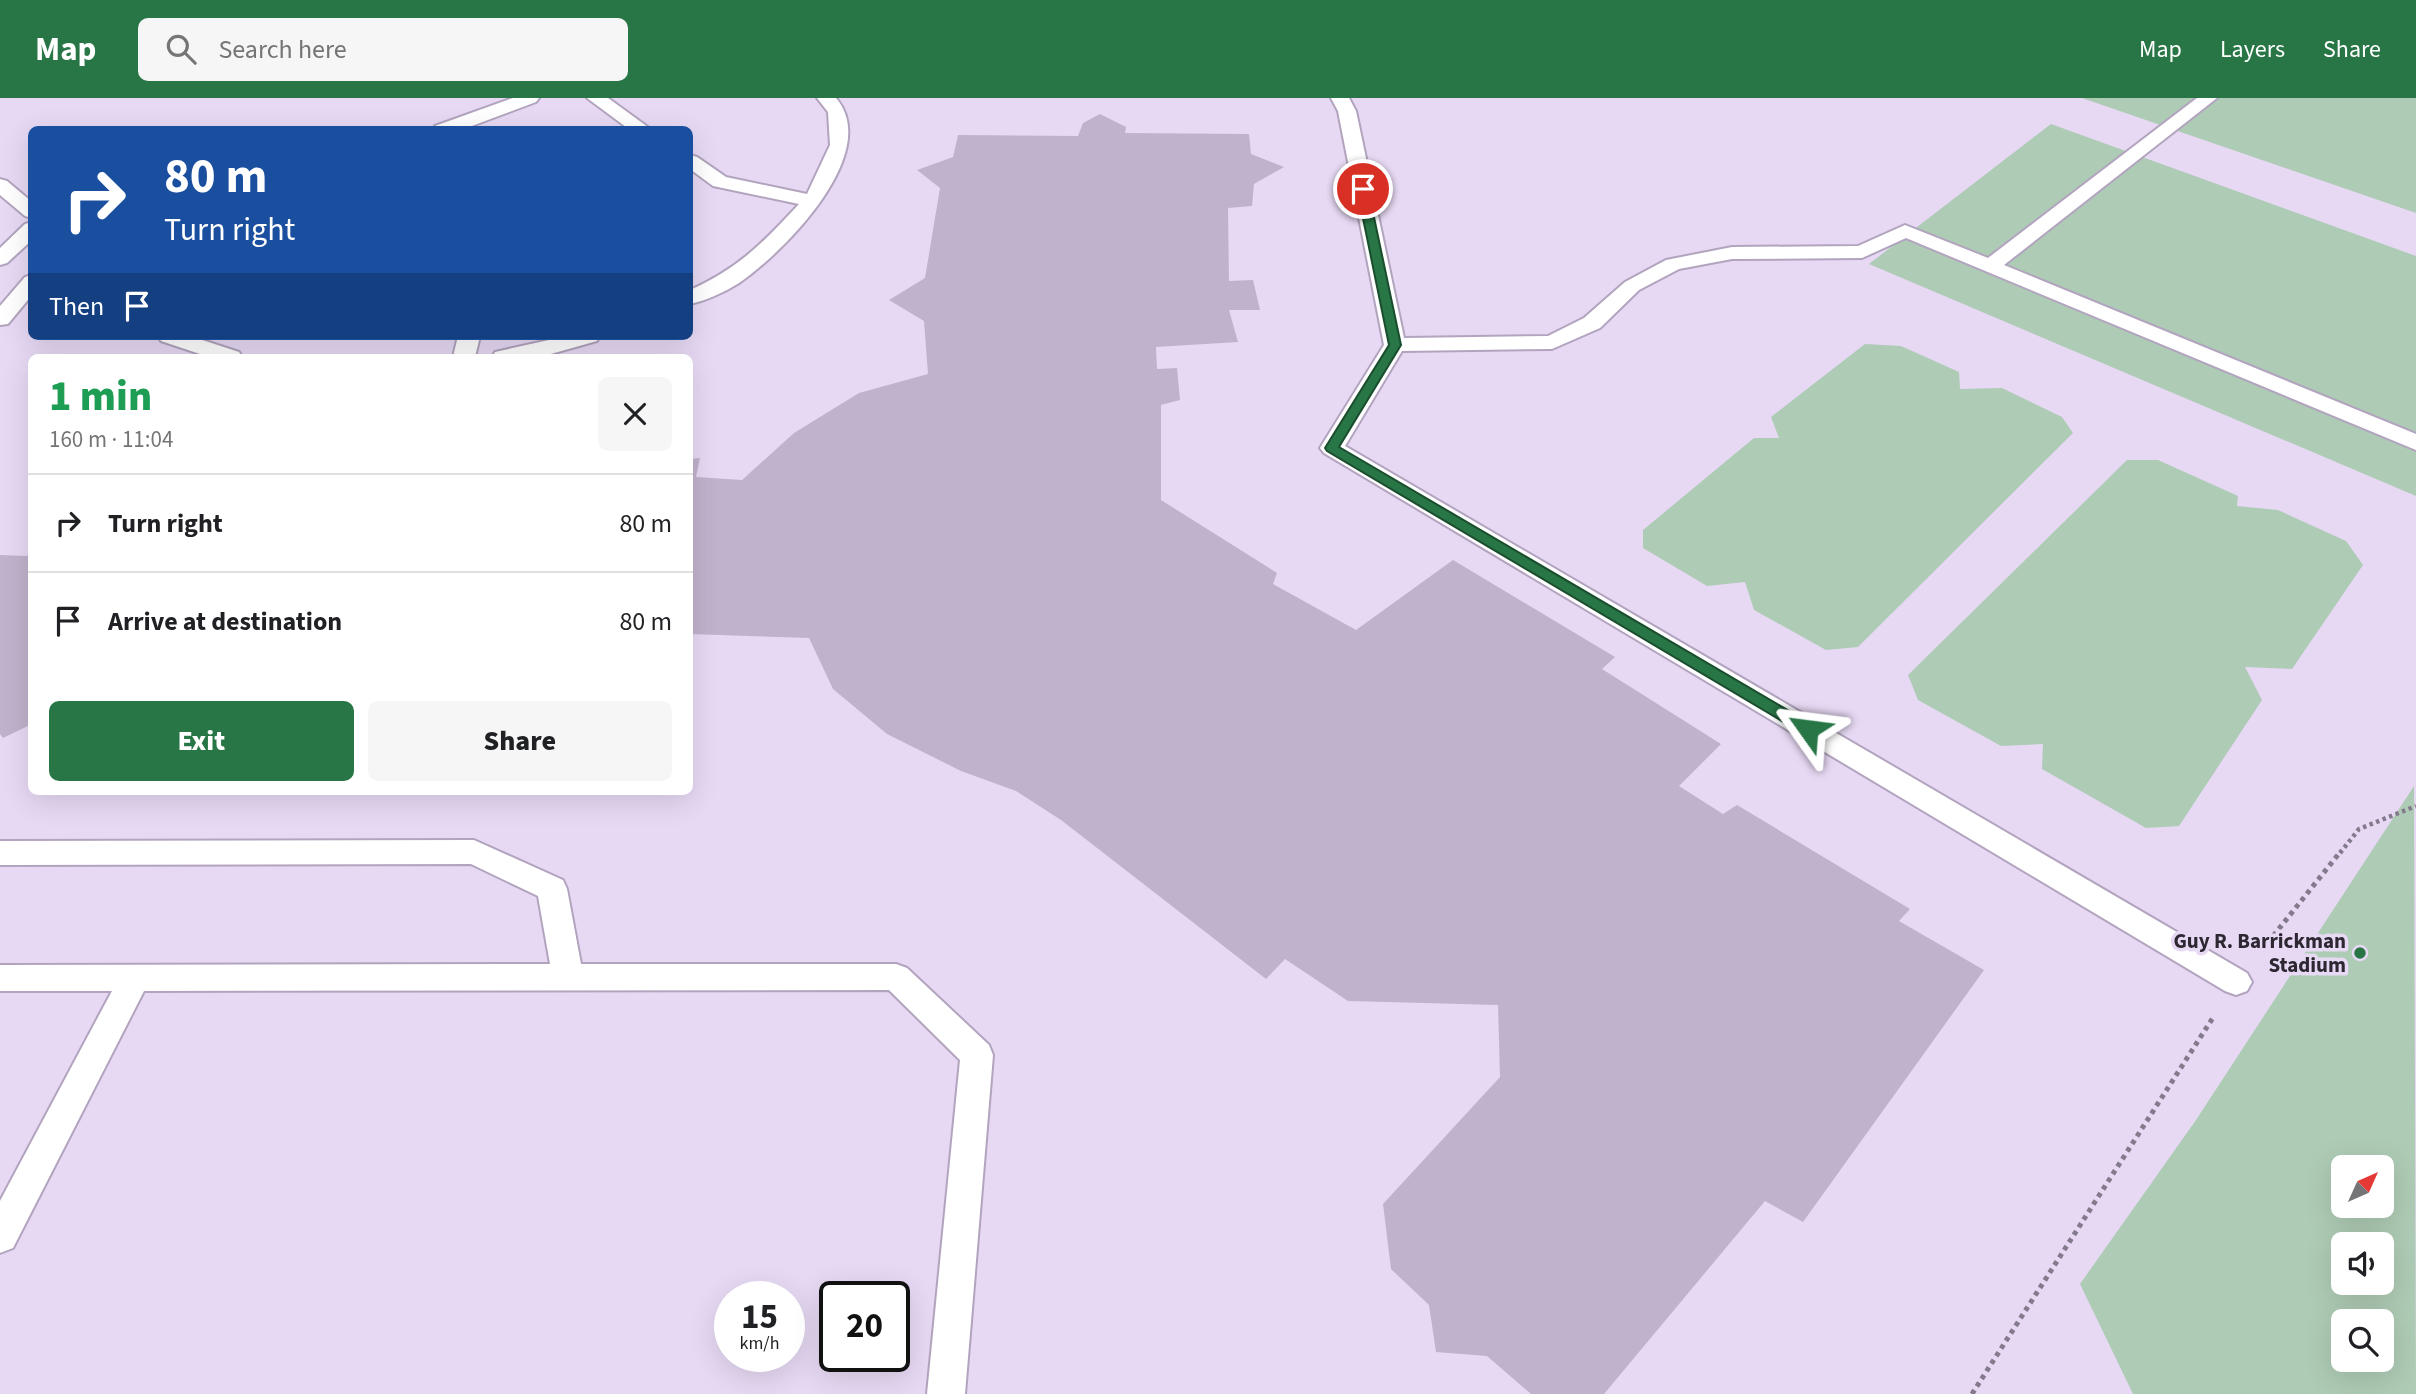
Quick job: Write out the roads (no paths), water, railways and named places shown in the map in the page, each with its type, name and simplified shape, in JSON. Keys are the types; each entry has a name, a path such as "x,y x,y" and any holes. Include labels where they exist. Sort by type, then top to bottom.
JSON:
{"lane":[{"path":"453,126 530,98"},
{"path":"596,98 637,126"},
{"path":"693,297 730,280 769,248 813,201 839,145 837,111 826,98"},
{"path":"1339,98 1347,111 1395,345 1332,448 2236,982"},
{"path":"1990,266 2208,98"},
{"path":"693,163 720,182 813,201"},
{"path":"0,185 28,209"},
{"path":"1395,345 1552,342 1592,323 1632,286 1673,264 1732,253 1862,252 1905,231 2416,443"},
{"path":"0,259 28,232"},
{"path":"0,319 28,286"},
{"path":"181,340 222,354"},
{"path":"520,354 576,340"},
{"path":"0,853 474,852 552,889 568,977"},
{"path":"0,978 896,977 977,1055 946,1394"},
{"path":"0,1237 135,978"}],"place":[{"name":"Guy R. Barrickman Stadium","path":"2360,953"}]}
